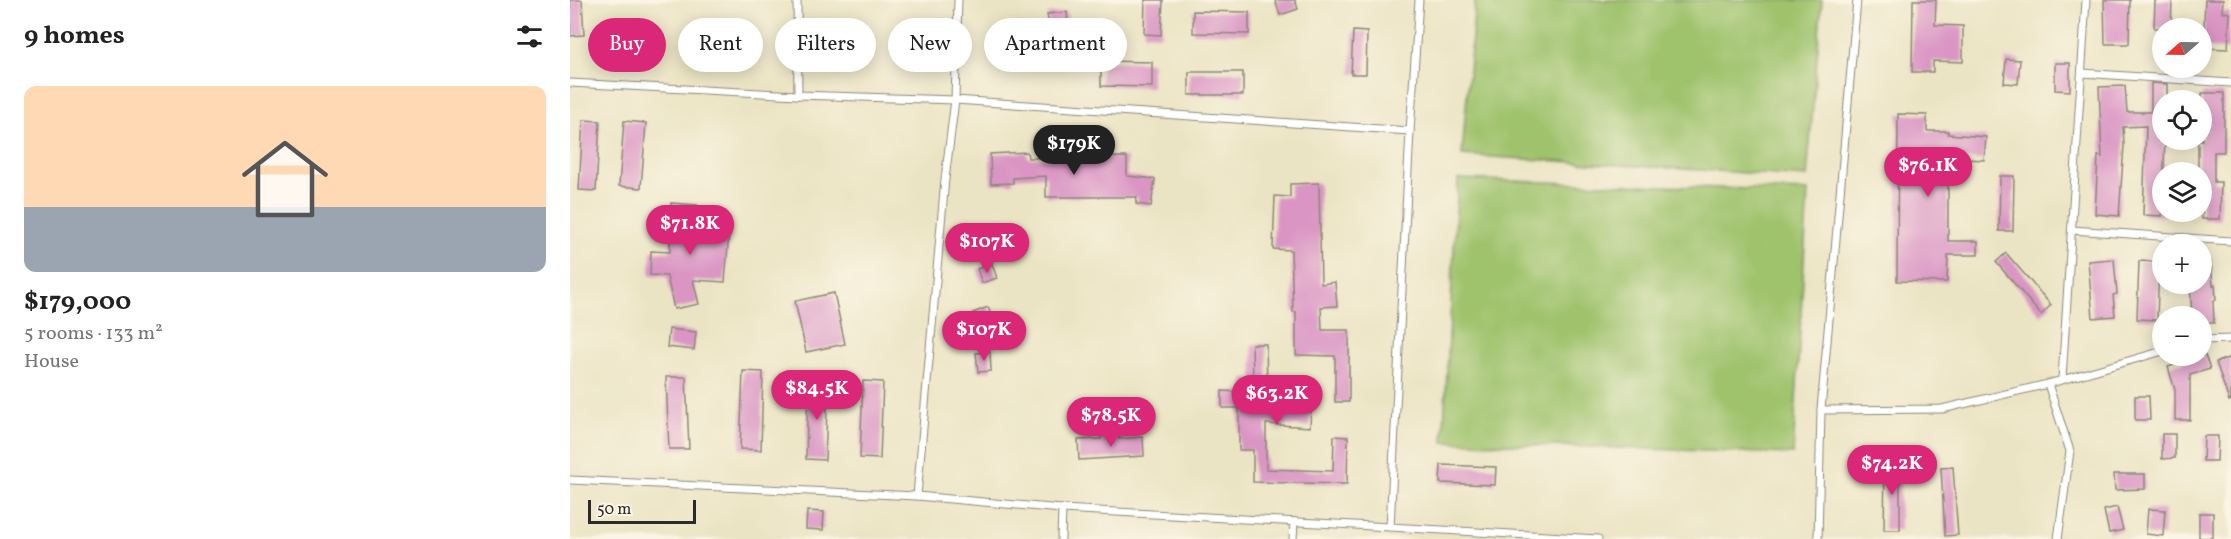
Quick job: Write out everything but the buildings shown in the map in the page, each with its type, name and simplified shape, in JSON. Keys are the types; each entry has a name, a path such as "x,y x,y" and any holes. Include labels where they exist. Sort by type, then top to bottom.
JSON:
{"lane":[{"path":"797,0 798,95"},
{"path":"917,496 945,178 955,100 958,0"},
{"path":"1390,527 1419,0"},
{"path":"1818,539 1821,410 1857,0"},
{"path":"2062,379 2086,0"},
{"path":"2082,73 2231,83"},
{"path":"570,82 798,95 955,100 1410,131"},
{"path":"2072,230 2231,241"},
{"path":"2212,340 2231,339"},
{"path":"1821,410 1942,409 2048,384 2152,354"},
{"path":"2048,384 2070,451 2058,539"},
{"path":"570,480 917,496 1062,509 1598,539"},
{"path":"1061,539 1062,509"},
{"path":"1293,539 1294,522"}],"green space":[{"path":"1475,0 1822,0 1807,177 1462,155"},
{"path":"1458,179 1808,191 1793,454 1443,442"}]}
